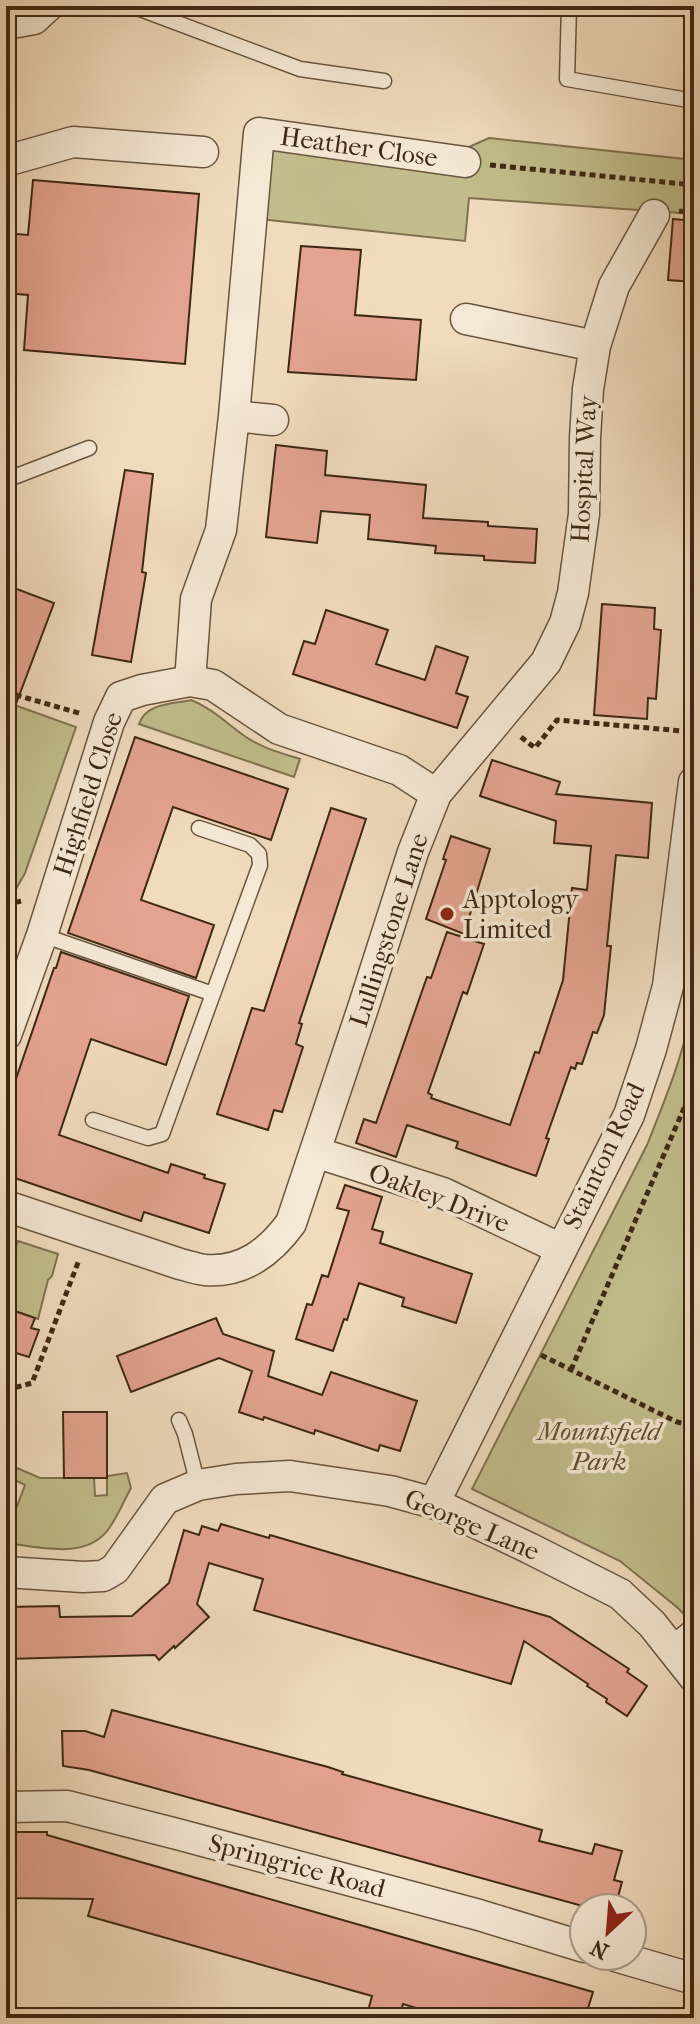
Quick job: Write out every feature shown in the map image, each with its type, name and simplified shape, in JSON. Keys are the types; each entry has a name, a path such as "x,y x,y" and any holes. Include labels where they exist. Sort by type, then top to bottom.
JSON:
{"street":[{"path":"6,24 34,19 46,9"},
{"name":"Heather Close","path":"190,681 196,599 221,530 259,133 465,162"},
{"path":"6,161 73,142 203,152"},
{"name":"Hospital Way","path":"573,593 584,514 586,414 595,346 614,286 654,215"},
{"path":"466,319 595,346"},
{"path":"234,416 273,420"},
{"name":"Lullingstone Lane","path":"89,1234 206,1270 249,1262 268,1251 280,1238 291,1223 413,852 436,794 546,662 565,623 573,593"},
{"path":"190,681 213,685 279,729 399,770 436,794"},
{"name":"Highfield Close","path":"6,1035 42,935 109,722 121,697 190,681"},
{"name":"Stainton Road","path":"434,1503 629,1115 668,986 694,782"},
{"name":"Oakley Drive","path":"315,1152 443,1193 561,1249"},
{"path":"6,1206 89,1234"},
{"name":"George Lane","path":"6,1572 103,1576 115,1569 165,1499 198,1485 290,1476 390,1491 434,1503 620,1594 670,1644 694,1677"},
{"name":"Springrice Road","path":"6,1807 67,1806 464,1911 568,1942"},
{"path":"648,1966 694,1979"}],"lane":[{"path":"132,6 300,69 384,81"},
{"path":"569,6 567,79 688,100"},
{"path":"6,480 89,448"},
{"path":"93,1120 148,1138 162,1134 260,865 259,854 250,845 199,828"},
{"path":"42,935 213,994"},
{"path":"179,1420 198,1485"},
{"path":"670,1644 694,1625"}],"path":[{"name":"Heather Close","path":"465,162 694,185"},
{"path":"6,692 109,722"},
{"path":"499,718 535,748 557,720 694,732"},
{"path":"694,1085 571,1370 677,1422 694,1426"},
{"path":"6,1390 32,1383 89,1234"}],"green space":[{"path":"489,138 694,160 694,214 469,198 465,241 260,219 269,152 280,146 435,162"},
{"path":"191,700 252,741 300,759 294,777 139,724 142,717 154,708"},
{"path":"6,702 76,727 25,873 16,889 6,896"},
{"name":"Mountsfield Park","path":"694,1000 694,1625 620,1561 472,1489 647,1145 680,1055"},
{"path":"18,1241 58,1254 38,1319 6,1308 6,1260 10,1261"},
{"path":"17,1468 40,1478 94,1478 95,1496 107,1495 107,1476 127,1473 131,1488 110,1527 101,1538 89,1544 48,1549 6,1543 6,1529 25,1485 13,1479"}],"building":[{"path":"33,180 199,194 185,364 24,350 28,295 6,293 6,233 28,235"},
{"path":"673,219 694,221 694,282 668,280"},
{"path":"301,246 361,250 355,315 421,320 416,380 288,372"},
{"path":"276,445 327,451 325,475 426,485 423,518 537,529 535,563 435,553 436,546 368,539 370,515 321,511 317,543 266,537"},
{"path":"125,470 153,474 142,572 146,573 131,662 92,655"},
{"path":"6,585 54,603 8,725 6,724"},
{"path":"602,604 655,608 654,629 661,630 656,699 648,698 647,719 594,715"},
{"path":"326,610 388,630 376,664 425,680 436,646 468,657 456,693 468,697 457,728 293,674 304,641 315,644"},
{"path":"135,737 288,789 271,840 173,807 141,900 214,925 196,978 68,933"},
{"path":"492,760 560,782 556,794 652,803 648,858 616,855 604,1015 597,1033 593,1032 582,1064 577,1063 575,1069 571,1067 536,1176 456,1148 458,1142 407,1125 396,1157 356,1143 364,1119 376,1123 427,977 431,978 447,932 484,944 467,994 463,992 428,1093 432,1095 431,1098 510,1125 535,1052 539,1053 563,980 572,888 587,890 591,846 554,843 556,821 480,796"},
{"path":"331,808 366,819 299,1023 302,1024 296,1044 303,1047 282,1112 274,1110 268,1130 217,1114 252,1008 264,1011"},
{"path":"451,836 490,849 464,934 426,919"},
{"path":"61,952 189,996 166,1065 91,1039 59,1135 168,1173 171,1164 225,1184 209,1233 144,1212 141,1221 6,1175 6,1108"},
{"path":"345,1185 382,1197 372,1229 383,1232 380,1243 472,1274 456,1323 402,1306 404,1298 359,1283 333,1351 296,1339 307,1304 312,1305 322,1275 328,1277 349,1211 337,1208"},
{"path":"6,1308 35,1318 31,1328 39,1330 29,1357 6,1350"},
{"path":"216,1318 223,1334 274,1351 268,1376 322,1395 331,1372 417,1401 400,1451 380,1445 378,1451 315,1430 314,1434 239,1412 252,1371 219,1358 131,1392 117,1356"},
{"path":"63,1412 107,1412 107,1478 64,1478"},
{"path":"221,1524 269,1538 270,1535 550,1617 629,1669 627,1672 647,1686 627,1716 606,1702 607,1699 588,1684 524,1641 511,1684 254,1610 263,1579 209,1563 197,1604 209,1617 159,1660 155,1655 6,1659 6,1607 59,1606 60,1617 132,1616 169,1583 184,1530 199,1535 202,1526 218,1531"},
{"path":"112,1710 328,1767 342,1774 542,1830 539,1841 592,1854 595,1844 622,1851 614,1880 622,1882 619,1892 568,1892 568,1902 89,1770 63,1766 62,1731 85,1731 104,1737"},
{"path":"6,1832 47,1832 47,1835 593,1992 585,2018 449,2018 403,2004 399,2017 390,2017 368,2011 372,1996 88,1916 93,1899 6,1898"}],"place":[{"name":"Apptology Limited","path":"447,914"}]}
